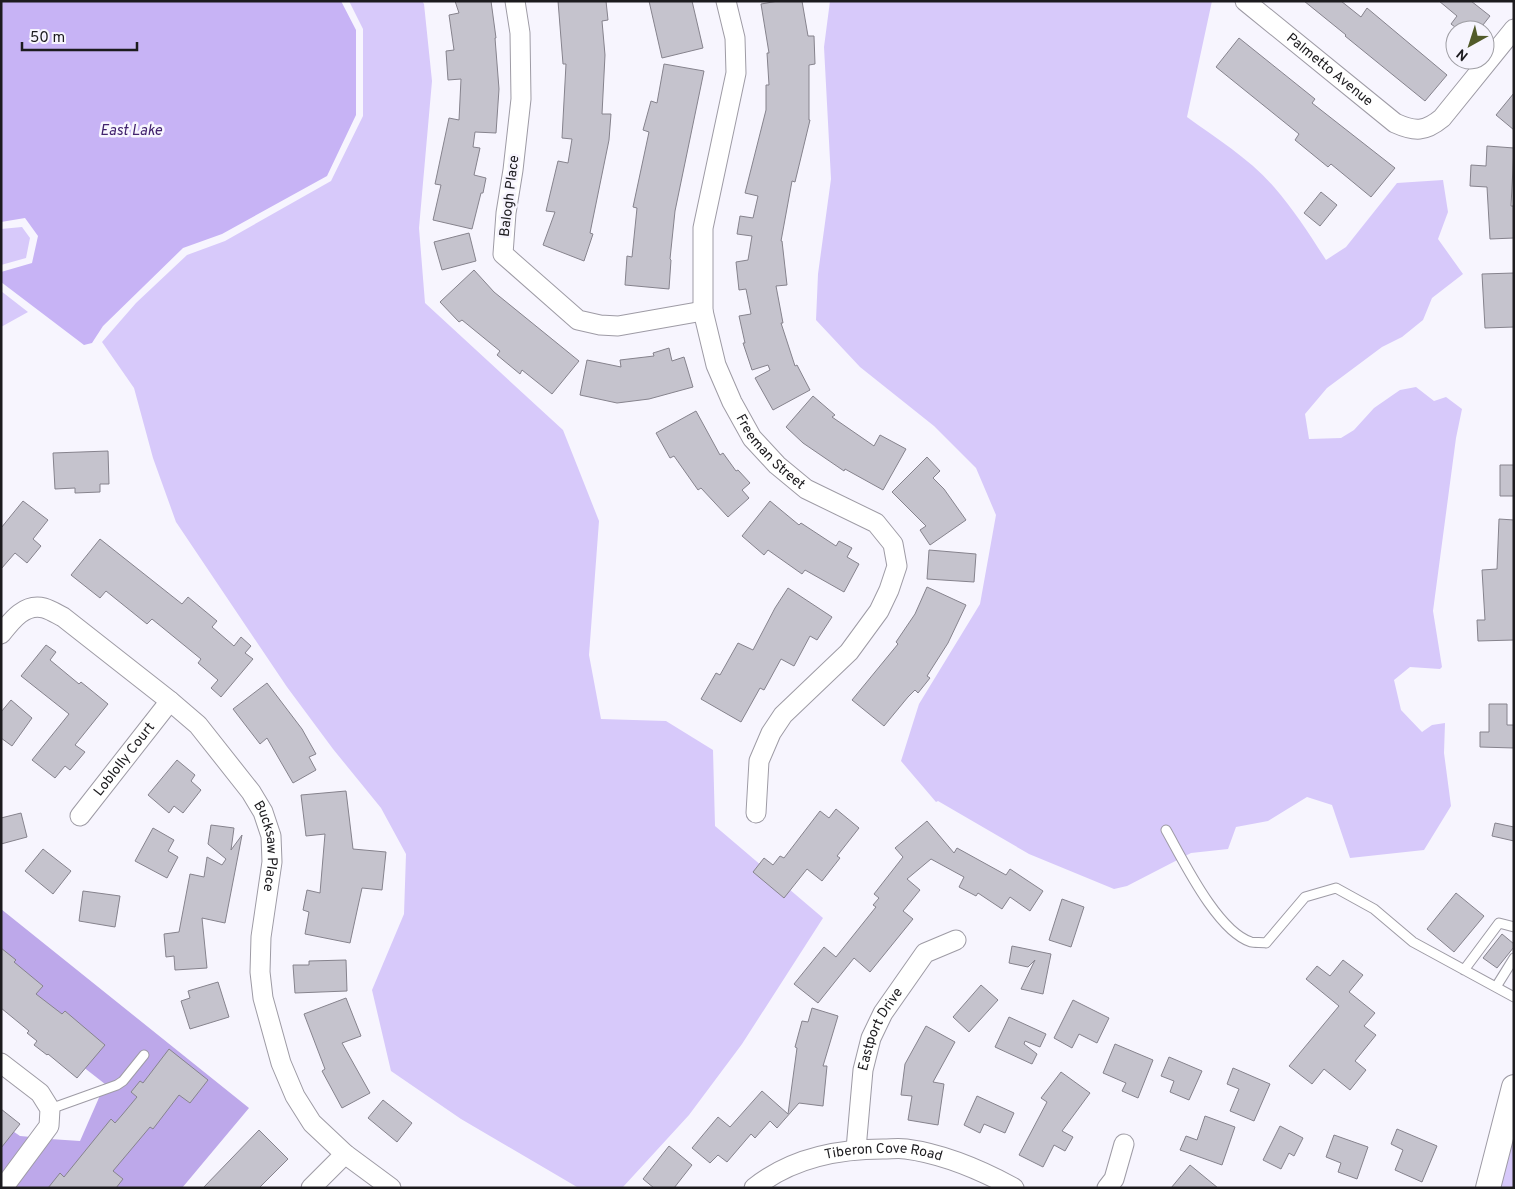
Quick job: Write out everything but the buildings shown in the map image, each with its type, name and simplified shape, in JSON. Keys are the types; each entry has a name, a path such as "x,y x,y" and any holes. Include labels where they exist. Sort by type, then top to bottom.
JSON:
{"street":[{"name":"Balogh Place","path":"515,1 520,33 521,99 514,170 506,212 503,254 578,320 600,325 618,326 703,311"},
{"name":"Freeman Street","path":"726,1 734,38 736,72 703,228 703,311 716,365 732,402 752,438 777,465 806,489 876,523 893,544 897,566 879,612 848,652 783,715 771,733 759,760 756,813"},
{"name":"Palmetto Avenue","path":"1245,1 1395,123 1418,130 1431,127 1442,118 1514,29"},
{"name":"Bucksaw Place","path":"1,634 14,616 28,609 43,608 63,617 170,701 198,726 251,792 263,812 271,836 272,862 261,937 260,972 263,998 281,1063 295,1096 312,1123 345,1154 391,1188"},
{"name":"Loblolly Court","path":"80,816 170,701"},
{"name":"Eastport Drive","path":"856,1149 863,1070 871,1038 883,1013 924,953 956,940"},
{"path":"1,1063 40,1093 50,1109 49,1126 2,1188"},
{"path":"1488,1188 1514,1088"},
{"path":"1107,1188 1114,1179 1124,1144"},
{"name":"Tiberon Cove Road","path":"754,1188 768,1176 808,1159 856,1149 906,1149 956,1161 1014,1188"},
{"path":"311,1188 345,1154"}],"lane":[{"path":"1166,830 1204,897 1235,932 1251,942 1266,943 1305,897 1336,888 1374,909 1413,942 1514,997"},
{"path":"1464,970 1499,923 1514,927"},
{"path":"1496,987 1514,958"},
{"path":"50,1109 117,1085 123,1081 144,1055"}],"shaded area":[{"path":"349,1 422,1 424,4 432,81 419,228 425,303 563,430 599,521 589,655 601,719 666,721 713,750 715,826 823,918 742,1044 689,1115 623,1187 577,1187 461,1119 391,1071 372,990 404,914 406,854 381,808 333,749 287,687 176,522 153,458 134,388 102,342 136,303 187,255 225,241 331,181 363,116 363,29"},
{"path":"830,1 1212,1 1187,117 1233,150 1265,177 1295,214 1326,260 1346,247 1397,183 1443,180 1448,212 1438,239 1463,274 1432,298 1423,320 1402,337 1382,347 1327,388 1305,414 1309,439 1341,438 1354,430 1374,408 1400,390 1416,387 1434,401 1446,397 1462,409 1456,438 1433,611 1442,667 1440,669 1410,667 1394,680 1401,710 1422,732 1432,725 1445,723 1444,753 1451,806 1424,850 1350,858 1332,805 1307,797 1268,821 1236,827 1228,849 1191,853 1127,886 1114,889 1029,854 938,801 936,802 901,761 919,704 980,604 996,515 976,468 934,426 860,367 816,320 818,274 831,179 824,47"},
{"path":"22,227 30,238 26,258 1,265 1,229"},
{"path":"1,291 28,312 1,327"},
{"path":"1,909 249,1108 182,1188 12,1188 50,1139 80,1141 105,1084 8,1008 1,1008"},
{"path":"1514,1120 1514,1188 1497,1188"},
{"path":"1,1123 20,1136 31,1137 1,1177"}],"water":[{"name":"East Lake","path":"1,1 341,1 356,30 356,115 327,176 222,234 183,248 103,326 92,343 84,345 1,282 1,272 32,263 38,236 25,218 1,222"}]}
